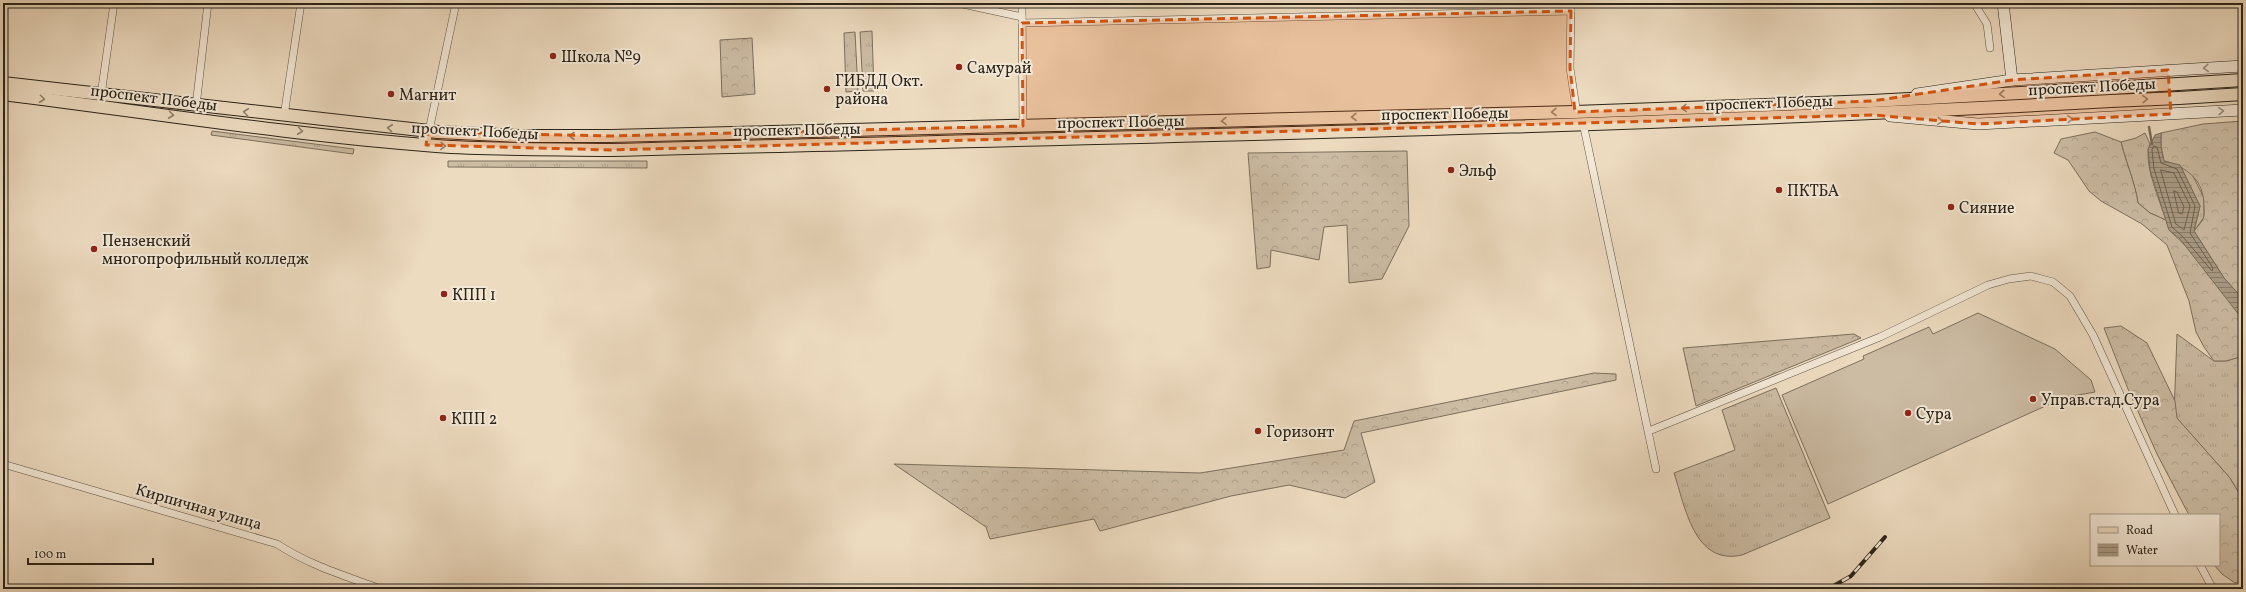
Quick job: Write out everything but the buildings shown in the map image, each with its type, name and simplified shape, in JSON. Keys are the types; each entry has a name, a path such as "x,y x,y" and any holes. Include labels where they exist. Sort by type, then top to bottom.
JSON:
{"main road":[{"name":"проспект Победы","path":"3,83 428,132 519,136 611,136 1575,112 1872,101 2243,80"},
{"name":"проспект Победы","path":"3,94 334,136 426,145 519,149 611,150 1584,125 1873,115 2243,94"}],"street":[{"path":"101,95 114,3"},
{"path":"196,106 208,3"},
{"path":"284,116 302,3"},
{"path":"426,145 456,3"},
{"path":"958,3 1022,20 1571,12"},
{"path":"1022,3 1023,126"},
{"path":"1571,3 1570,68 1575,112 1584,125 1656,469"},
{"path":"1974,3 1987,24 1990,48"},
{"path":"2003,3 2012,80"},
{"path":"1872,101 2012,80 2243,66"},
{"path":"2168,70 2171,114"},
{"path":"2123,73 2125,116"},
{"path":"1873,115 1978,124 2243,110"},
{"path":"1649,431 1880,338 1988,285 2009,279 2031,276 2053,282 2070,296 2093,335 2175,514"},
{"name":"Кирпичная улица","path":"3,464 277,544 296,557 314,565 381,589"},
{"path":"2201,566 2213,589"}],"highlighted area":[{"path":"1571,11 1570,68 1575,112 1872,101 2012,80 2168,70 2171,114 1978,124 1873,115 611,150 426,145 428,132 611,136 1023,126 1022,23"}],"green space":[{"path":"872,31 874,91 863,91 860,32"},
{"path":"855,32 858,91 846,92 844,33"},
{"path":"752,38 755,94 722,97 720,40"},
{"path":"2243,121 2243,299 2224,278 2194,231 2204,216 2201,189 2193,176 2187,171 2164,161 2161,147 2161,133 2203,124"},
{"path":"212,131 354,149 353,154 211,135"},
{"path":"2095,132 2121,142 2138,203 2150,213 2166,220 2169,230 2190,250 2243,319 2243,356 2226,361 2214,361 2196,332 2189,301 2167,245 2142,224 2101,201 2089,191 2068,160 2054,153 2061,139"},
{"path":"2145,133 2150,144 2148,160 2150,170 2166,220 2150,213 2138,203 2121,142 2136,138"},
{"path":"1407,151 1409,226 1382,279 1349,283 1347,225 1324,227 1319,260 1271,250 1270,267 1257,269 1248,153"},
{"path":"448,161 647,161 647,168 448,167"},
{"path":"2180,165 2192,174 2204,198 2204,217 2194,231 2200,206"},
{"name":"Сура","path":"1978,313 2055,349 2091,380 2095,392 2062,398 2060,400 2061,403 2052,407 2050,404 1828,504 1782,395 1864,359 1863,356 1929,327 1933,334"},
{"path":"2121,326 2147,343 2175,401 2177,418 2230,478 2243,500 2243,580 2235,583 2222,574 2215,566 2220,566 2220,514 2188,514 2157,454 2128,389 2104,328"},
{"path":"1854,334 1861,338 1696,406 1683,348"},
{"path":"2177,334 2214,361 2226,361 2243,356 2243,500 2230,478 2174,415"},
{"path":"1594,373 1616,374 1616,380 1361,433 1375,482 1345,498 1289,485 1231,496 1100,531 1094,519 990,539 986,527 894,464 1200,473 1344,450 1354,421"},
{"path":"1776,388 1830,518 1742,555 1726,556 1713,551 1702,543 1688,516 1674,473 1735,450 1722,410"}],"water":[{"path":"2161,133 2161,147 2164,161 2180,165 2200,206 2194,231 2224,278 2243,299 2243,320 2180,239 2169,230 2150,170 2148,149 2155,135"}],"waterway":[{"path":"2149,127 2152,144"}],"railway":[{"path":"1828,589 1851,576 1885,537"}],"place":[{"name":"Школа №9","path":"553,56"},
{"name":"Самурай","path":"959,67"},
{"name":"ГИБДД Окт. района","path":"827,89"},
{"name":"Магнит","path":"391,94"},
{"name":"Эльф","path":"1451,170"},
{"name":"ПКТБА","path":"1779,190"},
{"name":"Сияние","path":"1951,207"},
{"name":"Пензенский многопрофильный колледж","path":"94,249"},
{"name":"КПП 1","path":"444,294"},
{"name":"Управ.стад.Сура","path":"2033,399"},
{"name":"Сура","path":"1908,413"},
{"name":"КПП 2","path":"443,418"},
{"name":"Горизонт","path":"1258,431"}]}
